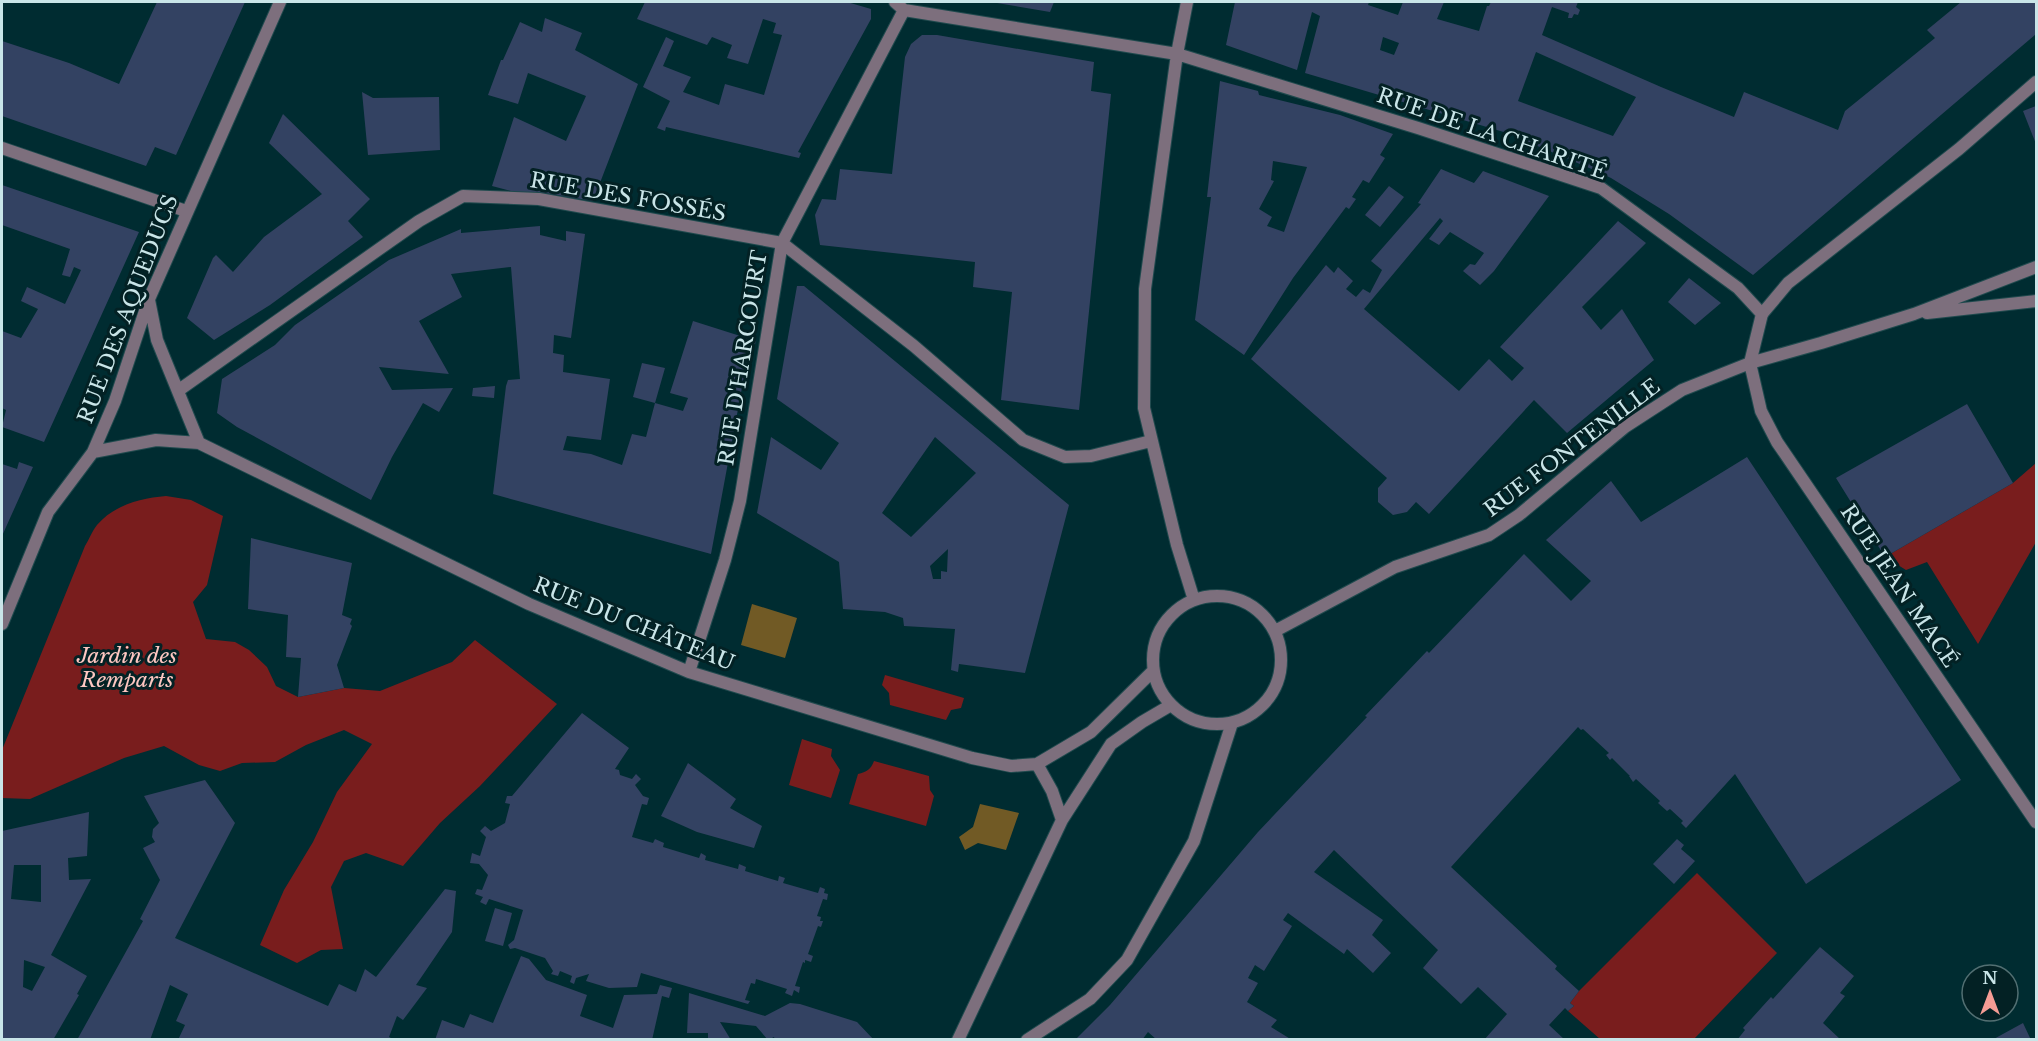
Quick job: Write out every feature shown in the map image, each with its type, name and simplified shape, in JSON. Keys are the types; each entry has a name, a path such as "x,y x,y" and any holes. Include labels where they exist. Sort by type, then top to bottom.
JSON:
{"street":[{"name":"RUE DES AQUEDUCS","path":"2,624 48,512 93,452 115,401 149,299 280,2"},
{"path":"1186,2 1145,289 1144,408 1177,545 1194,600"},
{"name":"RUE DE LA CHARITÉ","path":"900,6 1177,54 1419,128 1601,188 1738,288 1762,314"},
{"name":"RUE D'HARCOURT","path":"689,672 725,560 740,501 782,243 900,6"},
{"path":"1749,363 1762,314 1788,283 1959,149 2037,81"},
{"path":"2,148 186,211"},
{"name":"RUE DES FOSSÉS","path":"178,390 419,220 463,196 539,199 782,243 914,346 1023,440 1065,457 1091,456 1151,441"},
{"name":"RUE FONTENILLE","path":"1275,632 1395,567 1489,535 1520,515 1625,427 1682,390 1749,363 1914,314 2037,267"},
{"path":"149,299 157,340 199,443"},
{"path":"1914,314 2037,301"},
{"name":"RUE JEAN MACÉ","path":"1749,363 1761,411 1777,442 2037,822"},
{"name":"RUE DU CHÂTEAU","path":"93,452 156,440 199,443 530,604 689,672 972,758 1011,766 1037,764 1091,732 1153,671"},
{"path":"1212,596 1231,598 1249,604 1263,616 1275,632 1280,650 1281,669 1275,687 1264,703 1250,716 1232,723 1210,724 1189,718 1171,705 1160,689 1153,671 1153,653 1157,637 1166,620 1194,600 1212,596"},
{"path":"958,1040 1062,820 1112,744 1142,722 1171,705"},
{"path":"1027,1040 1090,999 1127,960 1194,841 1232,723"},
{"path":"1037,764 1052,791 1062,820"}],"green space":[{"path":"2036,463 2036,542 1978,644 1927,562 1906,570 1885,557 2013,483"},
{"name":"Jardin des Remparts","path":"166,496 191,500 223,516 207,585 193,602 206,639 235,642 249,650 267,667 276,686 298,697 344,688 380,691 452,662 475,640 557,704 480,786 440,823 403,866 366,853 344,861 331,887 343,949 321,950 297,963 260,945 284,890 313,842 337,792 372,744 344,730 306,745 275,762 242,763 220,771 199,765 164,746 124,758 30,799 2,798 2,750 92,533 111,512 138,501"},
{"path":"885,675 964,698 961,708 951,710 946,720 890,705 889,693 882,685"},
{"path":"802,739 832,749 831,756 840,770 831,798 789,785"},
{"path":"874,761 929,776 930,790 934,796 926,826 849,804 858,774 868,770"},
{"path":"1697,873 1777,953 1694,1039 1600,1039 1568,1011 1574,1006 1570,1003 1579,991"}],"shaded area":[{"path":"752,604 797,618 785,658 741,645"},
{"path":"980,804 1019,813 1006,850 978,843 965,850 959,837 973,827"}],"building":[{"path":"157,2 245,2 176,155 155,147 146,166 2,116 2,41 69,63 119,84"},
{"path":"645,2 847,2 871,9 871,19 798,152 801,153 799,158 666,127 665,131 657,128 670,101 643,87 666,37 674,41 663,66 691,77 683,92 719,105 725,84 764,95 782,35 773,33 776,23 763,19 748,64 727,58 732,45 712,37 707,45 637,19"},
{"path":"991,2 1054,2 1050,12"},
{"path":"1235,2 1369,2 1368,5 1398,15 1403,2 1444,2 1437,19 1479,31 1487,6 1491,2 1578,2 1576,7 1580,10 1578,15 1574,14 1572,18 1568,18 1569,13 1552,7 1542,35 1734,117 1744,92 1838,130 1845,111 1935,38 1927,30 1961,2 2036,2 2036,34 1753,275 1669,214 1594,170 1507,133 1305,73 1320,16 1312,12 1297,70 1226,45","holes":["1383,37 1399,43 1394,55 1380,50","1536,52 1636,97 1613,136 1518,101"]},
{"path":"545,18 582,33 575,50 638,84 593,201 545,193 542,199 492,186 514,117 566,141 586,96 528,73 518,104 488,95 501,60 520,22 542,32"},
{"path":"922,35 937,35 1094,62 1091,91 1111,94 1079,410 1001,400 1012,292 973,287 975,262 820,245 815,215 822,199 836,200 840,169 892,174 905,57 911,44"},
{"path":"1220,81 1258,91 1259,95 1340,115 1393,134 1380,155 1385,158 1369,183 1363,180 1352,197 1356,199 1349,209 1346,207 1293,278 1244,355 1195,320 1211,197 1207,197","holes":["1273,161 1307,167 1284,232 1267,226 1272,217 1259,209 1274,181 1271,180"]},
{"path":"362,92 373,98 439,97 440,150 368,155"},
{"path":"2036,106 2036,144 2023,111"},
{"path":"283,114 370,199 348,221 363,237 270,305 214,340 187,318 213,258 216,255 233,272 264,237 322,194 269,143"},
{"path":"1441,169 1474,183 1483,171 1549,196 1494,271 1480,285 1463,271 1470,264 1475,265 1484,253 1450,232 1439,245 1429,239 1443,221 1440,218 1364,309 1459,391 1489,359 1512,381 1524,368 1500,347 1618,221 1646,243 1582,307 1601,330 1622,309 1654,360 1567,433 1534,400 1429,514 1416,502 1407,512 1393,515 1378,502 1378,488 1387,478 1251,359 1326,265 1334,273 1338,267 1353,281 1346,289 1356,297 1363,289 1370,293 1382,270 1371,261 1421,204 1418,203"},
{"path":"2,185 139,232 44,442 2,427 6,410 2,408 2,331 21,338 38,309 21,301 27,287 65,304 81,270 74,267 70,277 62,275 70,249 2,225"},
{"path":"1389,186 1404,197 1380,227 1365,215"},
{"path":"540,226 540,235 566,241 566,231 585,234 571,338 554,335 553,353 564,355 563,372 610,379 601,440 567,436 563,450 591,454 622,465 632,434 646,437 655,403 683,411 688,398 670,393 693,321 756,341 743,382 711,554 493,494 506,386 508,380 520,379 511,267 451,274 462,297 419,321 449,374 379,367 392,390 453,388 439,412 423,403 392,457 371,500 237,427 217,413 222,379 275,345 295,325 389,260 461,229 461,233"},
{"path":"1689,278 1721,303 1695,325 1668,302"},
{"path":"797,286 804,286 1069,505 1025,673 959,664 958,672 951,670 955,629 904,626 903,618 885,612 843,609 839,562 757,513 771,437 821,470 839,443 777,399","holes":["935,437 976,473 911,537 882,513","948,549 947,572 941,571 941,579 933,579 930,566"]},
{"path":"642,363 665,368 655,403 633,397"},
{"path":"495,386 494,398 472,396 473,388"},
{"path":"1967,404 2013,483 1885,557 1836,478"},
{"path":"1747,457 1961,780 1806,884 1735,774 1686,828 1681,823 1683,821 1670,809 1667,811 1658,803 1660,801 1636,779 1633,782 1612,758 1610,760 1606,755 1609,753 1578,727 1451,867 1557,966 1555,969 1579,991 1570,1003 1574,1006 1568,1011 1565,1008 1549,1025 1565,1040 1484,1040 1507,1014 1478,987 1461,1004 1423,968 1438,950 1334,850 1314,872 1383,920 1372,935 1391,953 1373,973 1347,949 1344,954 1288,913 1283,920 1292,926 1264,971 1255,965 1248,978 1258,983 1247,1002 1277,1020 1271,1027 1292,1040 1157,1040 1148,1032 1142,1040 1075,1040 1110,1005 1258,832 1367,717 1365,716 1524,554 1571,601 1591,581 1546,540 1611,481 1641,522"},
{"path":"19,462 33,467 2,536 2,464 17,469"},
{"path":"251,538 352,563 342,615 352,619 350,624 352,626 337,665 344,688 298,697 301,658 286,657 288,615 248,609"},
{"path":"582,713 629,748 615,769 619,770 620,775 632,779 636,774 641,779 635,785 643,796 649,798 647,805 642,804 632,837 653,843 655,839 664,843 663,847 699,858 701,853 706,856 705,860 738,869 739,864 746,867 745,871 778,881 779,876 785,878 783,883 818,893 820,887 825,889 824,893 828,894 827,900 823,899 817,916 821,917 820,921 823,921 821,927 818,926 808,954 813,956 811,962 805,960 805,963 803,962 795,986 800,987 799,993 794,990 792,996 785,993 787,989 756,979 755,984 751,983 745,1000 750,1001 748,1004 641,973 637,987 609,988 586,981 589,974 576,978 574,984 570,982 572,976 560,971 558,976 551,974 553,971 545,958 515,948 510,949 508,945 514,940 523,910 489,899 486,905 480,902 483,897 475,894 477,889 482,890 488,875 479,864 470,863 472,853 480,856 486,837 480,831 485,826 491,831 505,823 510,804 505,803 507,796 512,796"},
{"path":"688,763 736,799 730,808 762,826 754,848 697,832 661,816"},
{"path":"205,780 235,823 175,938 328,1006 339,984 356,992 365,969 376,977 445,889 456,891 452,932 416,985 427,988 403,1020 397,1016 389,1037 395,1040 178,1040 185,1025 176,1021 188,994 170,985 150,1040 77,1040 143,921 140,919 160,880 143,848 155,842 152,837 153,829 159,823 144,796"},
{"path":"89,812 87,856 68,858 69,880 91,879 51,955 87,976 77,994 79,995 53,1040 2,1040 2,831","holes":["14,865 41,865 41,902 11,899","24,960 45,967 32,991 23,987"]},
{"path":"1677,839 1684,845 1681,849 1695,861 1674,884 1653,864"},
{"path":"495,908 512,913 503,946 485,941"},
{"path":"1820,947 1854,976 1840,993 1845,996 1823,1023 1841,1040 1737,1040 1745,1030 1743,1028"},
{"path":"521,956 529,959 546,980 587,995 580,1016 613,1028 624,995 657,994 660,985 672,988 669,998 662,996 652,1040 537,1040 532,1038 532,1040 435,1040 442,1020 464,1028 470,1014 493,1023"},
{"path":"689,993 765,1016 790,1003 800,1004 857,1022 874,1040 775,1040 774,1037 768,1040 756,1026 720,1022 731,1040 708,1040 708,1033 687,1033"},
{"path":"2023,1023 2031,1040 1992,1040"}]}
